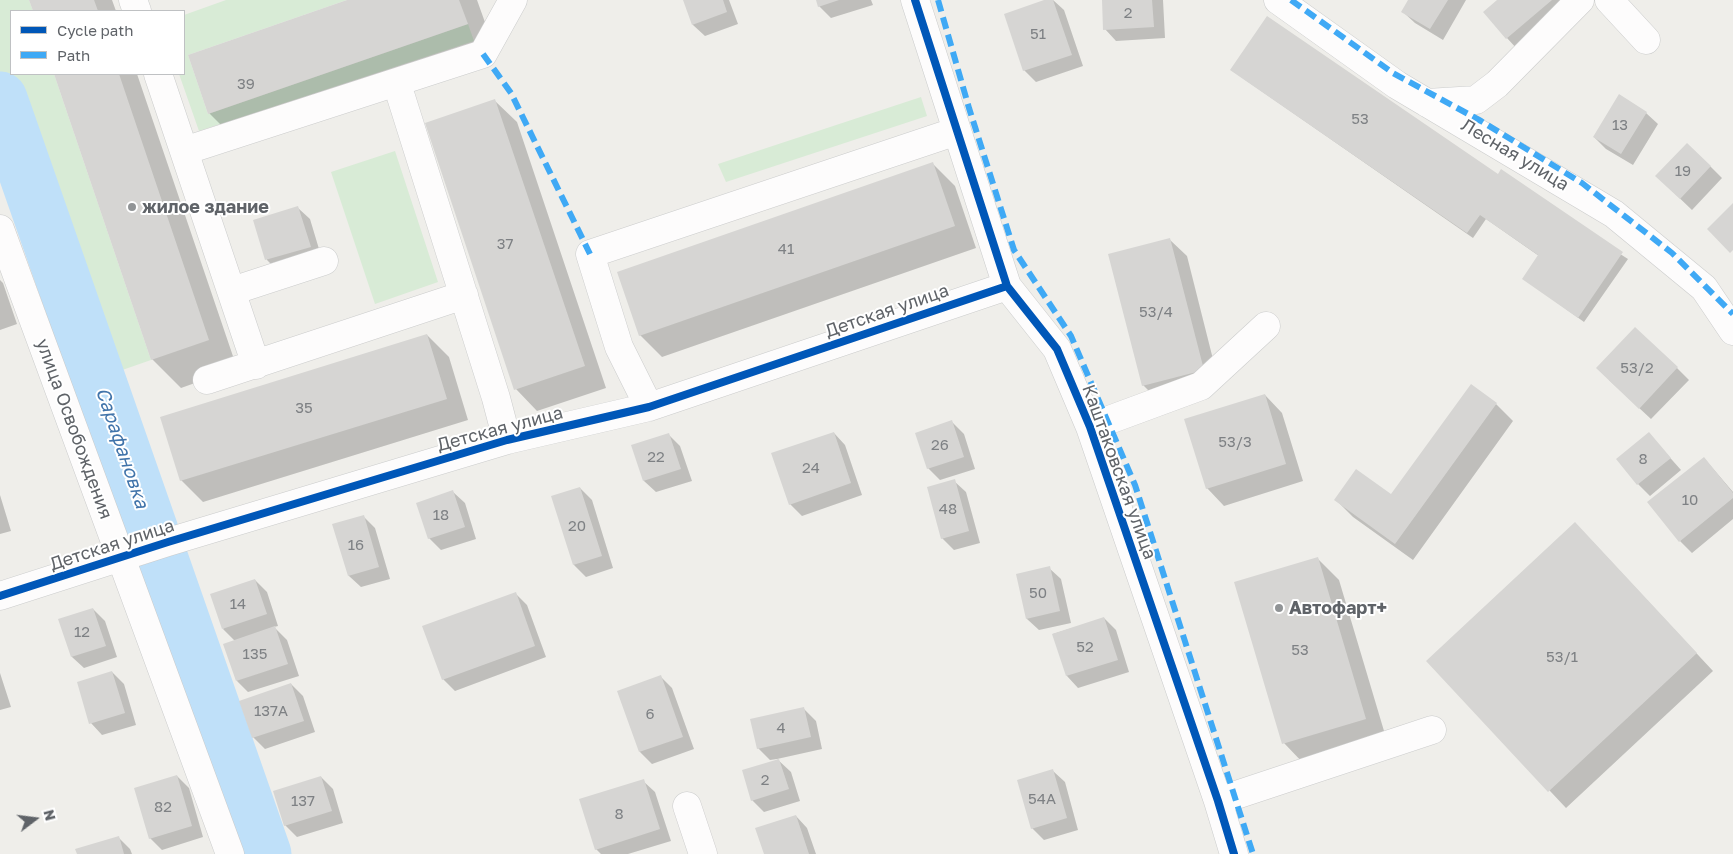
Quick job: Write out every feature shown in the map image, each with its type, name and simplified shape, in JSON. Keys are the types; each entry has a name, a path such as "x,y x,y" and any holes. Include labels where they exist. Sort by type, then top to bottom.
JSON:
{"street":[{"path":"184,151 397,84 483,54 513,0"},
{"name":"Каштаковская улица","path":"915,0 1007,286 1057,349 1090,427 1218,801 1234,854"},
{"name":"Лесная улица","path":"1278,0 1397,85 1614,214 1704,288 1733,332"},
{"path":"1427,103 1476,100 1497,84 1580,0"},
{"path":"1609,0 1646,40"},
{"path":"158,75 256,364"},
{"path":"397,84 496,398 507,440"},
{"path":"650,407 619,347 590,254 930,138 958,131"},
{"name":"улица Освобождения","path":"2,241 122,557 230,854"},
{"path":"232,291 324,260"},
{"name":"Детская улица","path":"0,596 168,542 507,440 650,407 1007,286"},
{"path":"207,380 464,295"},
{"path":"1090,427 1201,386 1266,326"},
{"path":"1218,801 1432,730"},
{"path":"686,806 703,854"}],"green space":[{"path":"0,0 29,0 33,10 10,10 10,75 54,75 151,360 108,375 0,77"},
{"path":"226,0 347,0 188,55 208,114 468,24 474,41 199,131 179,75 185,75 185,15"},
{"path":"921,97 927,116 726,182 718,164"},
{"path":"395,151 438,282 375,304 331,172"}],"building":[{"path":"29,0 94,0 98,10 33,10"},
{"path":"347,0 459,0 468,24 208,114 188,55"},
{"path":"683,0 723,0 727,12 692,25"},
{"path":"816,0 839,0 818,7"},
{"path":"1044,0 1053,0 1072,55 1023,71 1004,14"},
{"path":"1102,0 1152,0 1154,27 1103,30"},
{"path":"1408,0 1448,0 1430,29 1401,12"},
{"path":"1497,0 1552,0 1506,39 1483,12"},
{"path":"1267,16 1498,174 1501,169 1623,252 1578,318 1522,279 1538,255 1480,215 1467,233 1230,70"},
{"name":"жилое здание","path":"54,75 119,75 209,340 151,360"},
{"path":"1619,94 1647,112 1621,154 1593,137"},
{"path":"495,99 585,366 514,390 425,123"},
{"path":"1687,143 1711,166 1680,199 1655,176"},
{"path":"933,162 955,226 639,336 617,272"},
{"path":"1733,203 1733,250 1730,253 1707,229"},
{"path":"298,206 311,247 265,260 253,220"},
{"path":"1170,238 1204,370 1142,386 1108,254"},
{"path":"1635,327 1678,367 1639,409 1596,368"},
{"path":"427,334 447,399 180,481 160,417"},
{"path":"1471,384 1497,403 1395,544 1334,500 1356,469 1391,494"},
{"path":"1265,394 1286,464 1206,489 1184,419"},
{"path":"952,420 964,457 927,469 915,433"},
{"path":"834,432 851,483 789,505 771,453"},
{"path":"1649,432 1671,458 1637,485 1616,459"},
{"path":"669,433 681,469 643,481 631,445"},
{"path":"1704,457 1733,493 1733,498 1679,542 1647,502"},
{"path":"955,479 969,531 941,539 927,487"},
{"path":"580,487 602,556 573,565 551,496"},
{"path":"453,490 465,527 428,539 416,503"},
{"path":"364,515 379,567 348,576 332,524"},
{"path":"1575,522 1697,653 1548,792 1426,661"},
{"path":"1318,557 1366,719 1282,744 1234,582"},
{"path":"1050,566 1060,611 1026,619 1016,574"},
{"path":"255,579 267,614 222,629 210,594"},
{"path":"516,592 535,646 442,680 422,626"},
{"path":"93,608 106,646 71,657 58,619"},
{"path":"1104,617 1118,660 1066,676 1052,634"},
{"path":"275,626 288,664 236,681 223,644"},
{"path":"112,671 125,713 89,724 77,682"},
{"path":"661,675 683,737 639,752 617,691"},
{"path":"291,683 304,721 252,738 239,701"},
{"path":"804,707 811,737 757,749 750,719"},
{"path":"779,759 789,789 751,801 742,770"},
{"path":"1053,769 1067,818 1031,829 1017,780"},
{"path":"177,775 192,826 149,839 134,788"},
{"path":"321,776 332,811 284,826 273,791"},
{"path":"644,779 660,829 595,850 579,799"},
{"path":"796,815 809,854 764,854 755,828"},
{"path":"119,836 124,854 77,854 75,849"}],"waterway":[{"name":"Сарафановка","path":"0,99 264,854"}],"marked path":[{"path":"938,0 969,108 1014,250 1071,336 1135,485 1253,854"},
{"path":"1291,0 1393,73 1481,121 1582,183 1672,253 1733,314"},
{"path":"483,54 511,93 590,254"}],"cycle path":[{"path":"915,0 1007,286 1057,349 1090,427 1218,801 1234,854"},
{"path":"0,596 168,542 507,440 649,407 1007,286"}],"place":[{"name":"жилое здание","path":"132,207"},
{"name":"Автофарт+","path":"1279,608"}]}
